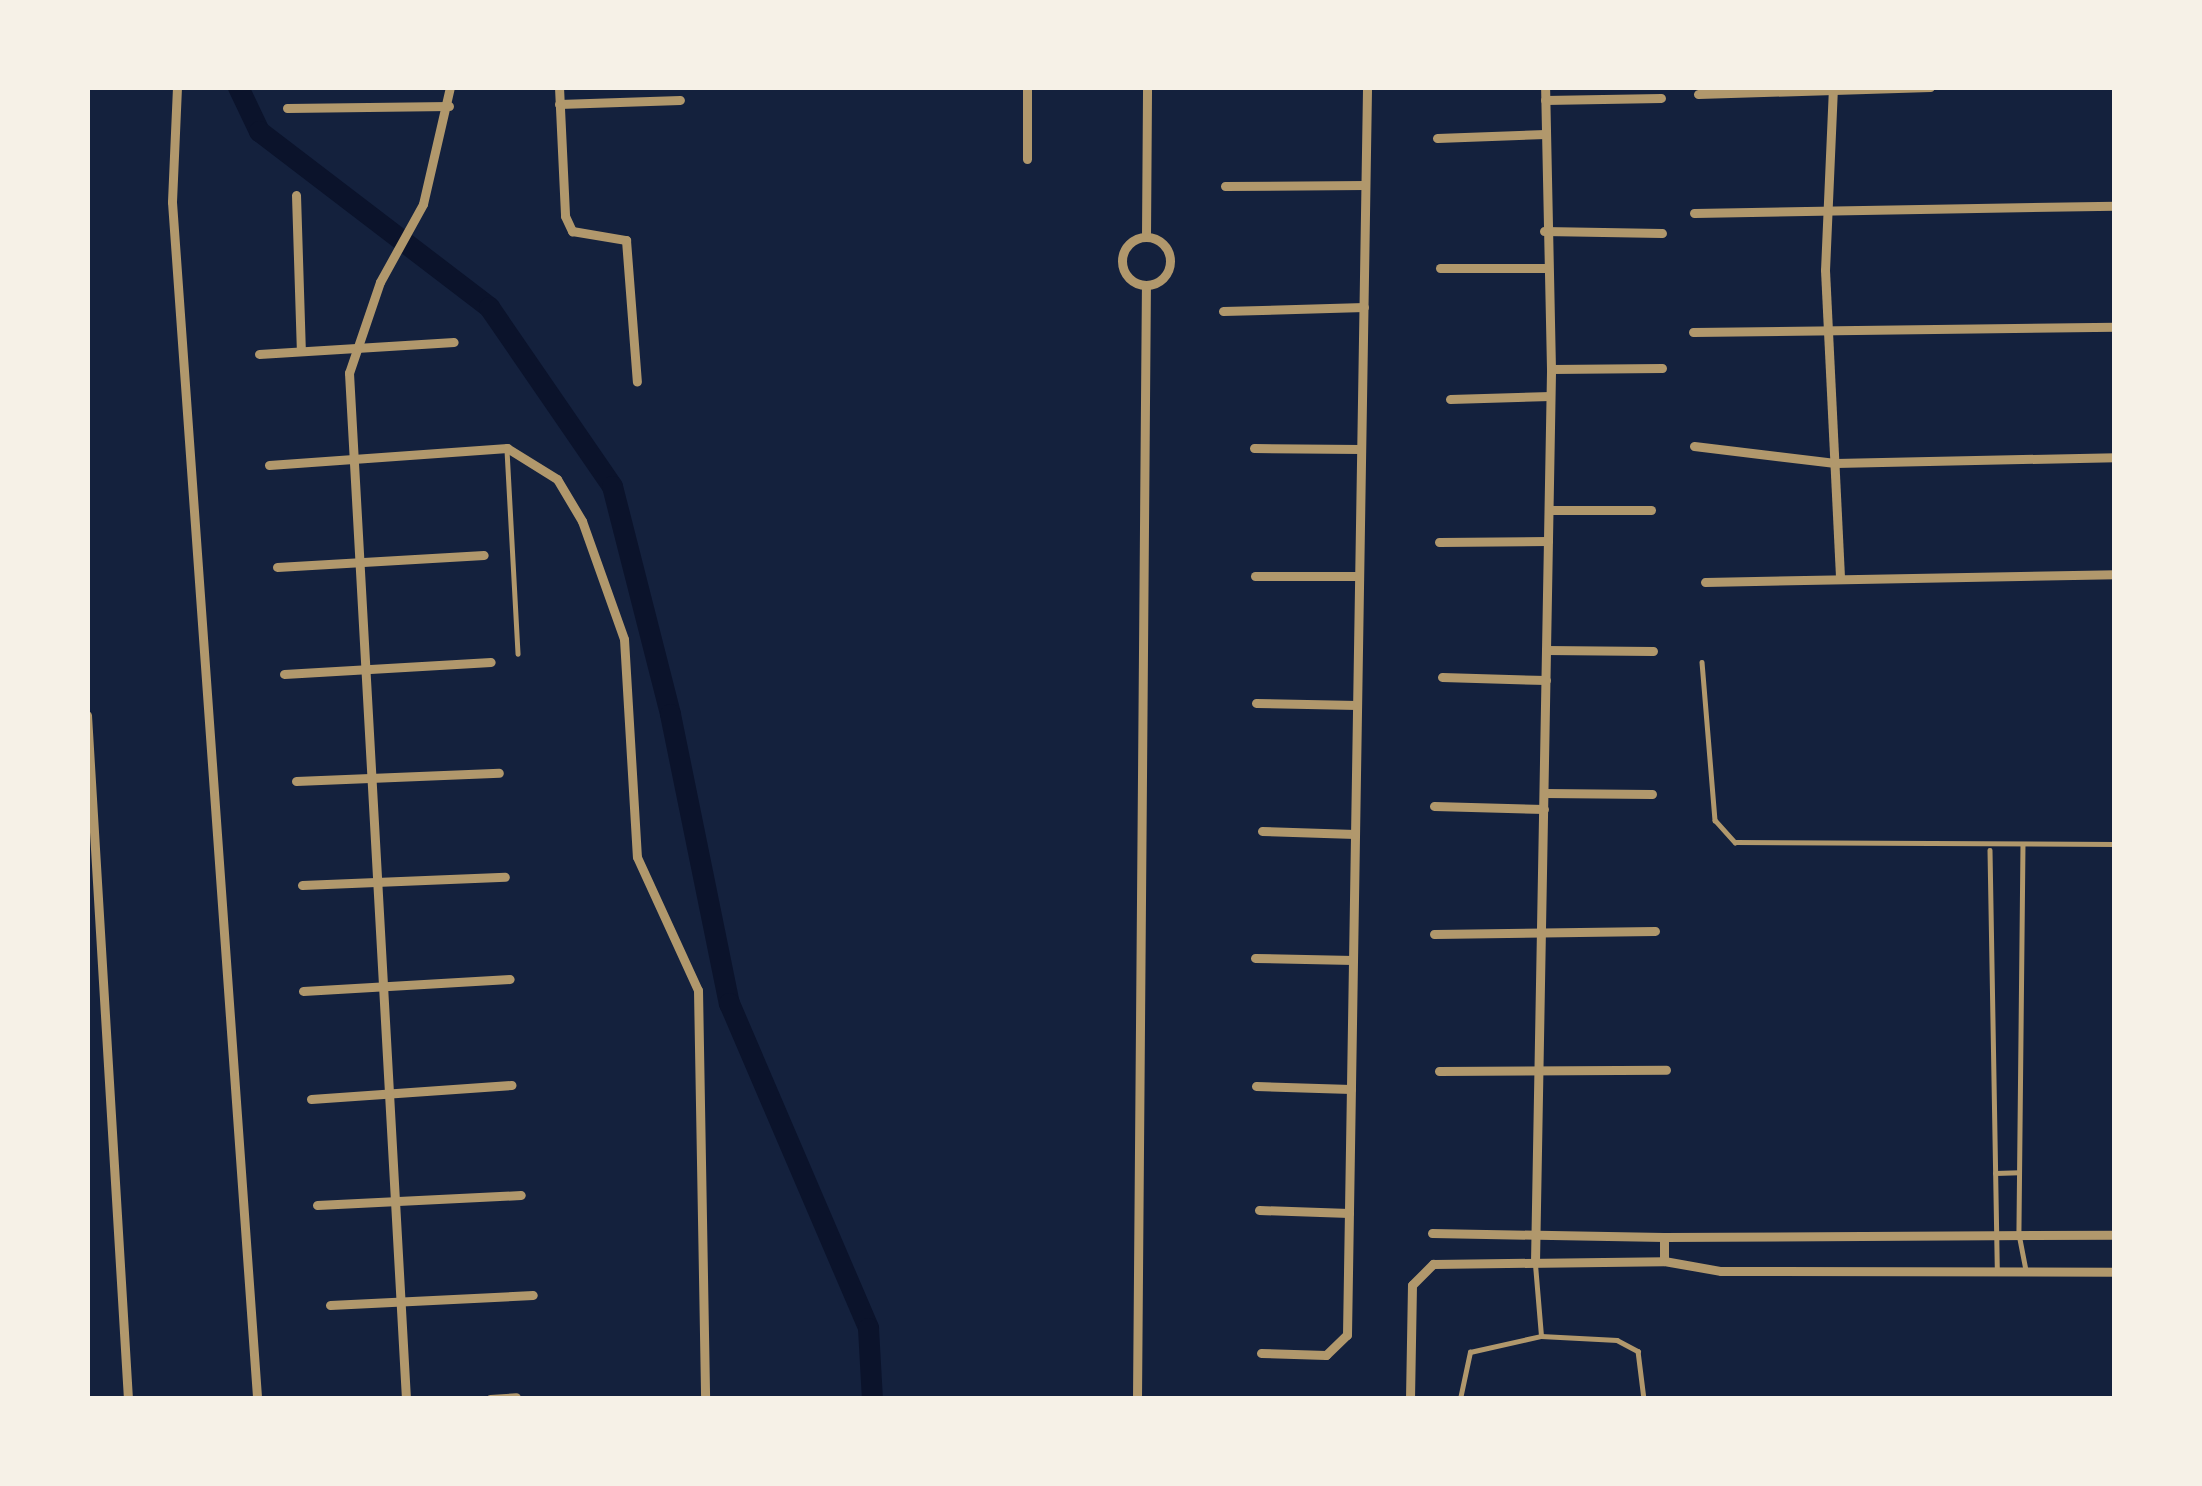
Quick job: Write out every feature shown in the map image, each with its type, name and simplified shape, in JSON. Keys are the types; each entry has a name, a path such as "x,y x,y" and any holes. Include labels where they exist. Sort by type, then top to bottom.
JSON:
{"street":[{"path":"177,87 172,202 257,1398"},
{"path":"406,1399 349,373 380,282 423,204 450,87"},
{"path":"559,87 565,216 572,231 610,233 629,252 637,382"},
{"path":"1027,87 1027,159"},
{"path":"1146,236 1168,249 1170,265 1162,280 1146,286 1130,280 1122,256 1146,236 1147,87"},
{"path":"1261,1353 1339,1348 1347,1335 1367,87"},
{"path":"1535,1262 1551,369 1544,231 1545,87"},
{"path":"1698,94 1930,87"},
{"path":"1832,88 1826,329 1840,577"},
{"path":"1545,100 1661,98"},
{"path":"559,104 680,100"},
{"path":"287,108 449,106"},
{"path":"1437,138 1545,134"},
{"path":"1225,186 1365,185"},
{"path":"296,195 301,352"},
{"path":"1694,213 2115,206"},
{"path":"1544,231 1662,233"},
{"path":"1439,268 1546,268"},
{"path":"1137,1399 1146,286"},
{"path":"1223,311 1364,308"},
{"path":"1693,332 2115,327"},
{"path":"259,354 454,342"},
{"path":"1551,369 1662,368"},
{"path":"1450,399 1550,396"},
{"path":"1694,446 1835,463 2115,457"},
{"path":"268,465 353,454 507,448 556,478 603,568 628,664 637,857 698,990 705,1399"},
{"path":"1254,448 1361,449"},
{"path":"1549,510 1652,510"},
{"path":"1439,542 1547,541"},
{"path":"277,568 484,555"},
{"path":"1705,582 2115,574"},
{"path":"1255,576 1359,576"},
{"path":"1546,650 1653,651"},
{"path":"284,674 491,662"},
{"path":"1442,677 1546,680"},
{"path":"1256,703 1357,705"},
{"path":"87,715 128,1399"},
{"path":"296,781 499,773"},
{"path":"1544,794 1652,794"},
{"path":"1434,806 1544,809"},
{"path":"1262,832 1355,834"},
{"path":"302,885 505,877"},
{"path":"1434,934 1655,932"},
{"path":"1256,958 1353,960"},
{"path":"303,991 511,979"},
{"path":"1439,1071 1666,1070"},
{"path":"311,1099 512,1085"},
{"path":"1256,1086 1351,1089"},
{"path":"317,1205 521,1196"},
{"path":"1258,1210 1349,1213"},
{"path":"1432,1233 1536,1231 1664,1238 2115,1234"},
{"path":"1664,1238 1664,1261"},
{"path":"1410,1399 1417,1273 1433,1264 1664,1261 1721,1271 2115,1272"},
{"path":"330,1305 533,1295"},
{"path":"490,1399 516,1397"}],"lane":[{"path":"507,448 518,654"},
{"path":"1702,662 1715,820 1735,842 1990,848 2115,844"},
{"path":"2023,844 2019,1234 2026,1271"},
{"path":"1990,848 1997,1270"},
{"path":"1992,1173 2019,1172"},
{"path":"1535,1262 1541,1336"},
{"path":"1460,1399 1470,1352 1541,1336 1618,1340 1638,1351 1644,1399"}],"waterway":[{"path":"238,87 259,131 489,307 612,486 670,714 729,1003 868,1328 872,1399"}]}
